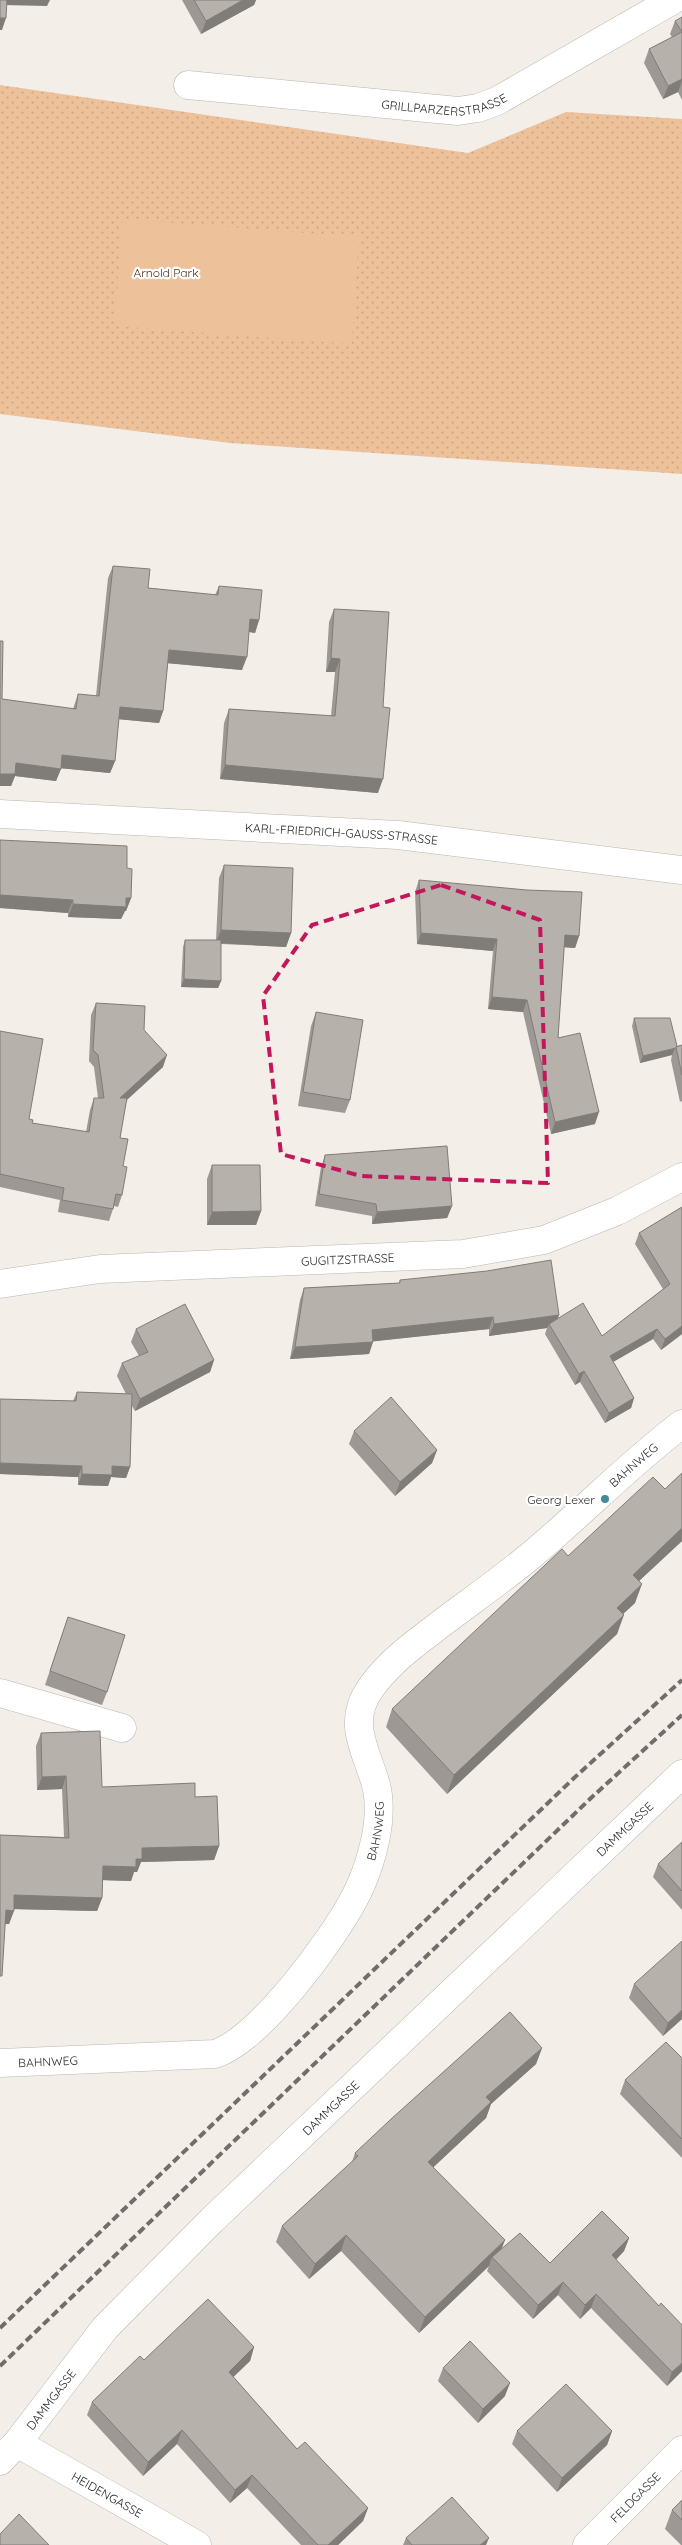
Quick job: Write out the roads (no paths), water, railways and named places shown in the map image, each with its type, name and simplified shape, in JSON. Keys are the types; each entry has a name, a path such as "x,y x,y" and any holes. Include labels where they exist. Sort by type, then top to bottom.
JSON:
{"street":[{"name":"GRILLPARZERSTRASSE","path":"188,85 458,111 478,108 497,101 673,0"},
{"name":"KARL-FRIEDRICH-GAUSS-STRASSE","path":"0,814 398,835 682,870"},
{"name":"GUGITZSTRASSE","path":"0,1284 100,1269 463,1254 544,1240 617,1211 682,1176"},
{"name":"BAHNWEG","path":"0,2063 214,2054 229,2050 238,2042 284,1997 310,1965 354,1899 372,1852 378,1822 376,1786 362,1749 359,1718 368,1691 391,1662 529,1557 612,1482 682,1424"},
{"path":"0,1693 122,1728"},
{"name":"DAMMGASSE","path":"8,2452 105,2328 205,2227 682,1774"},
{"name":"FELDGASSE","path":"586,2545 682,2450"},
{"name":"HEIDENGASSE","path":"8,2452 197,2545"}],"railway":[{"path":"0,2328 574,1778 682,1680"},
{"path":"0,2366 591,1798 682,1715"}],"place":[{"name":"Georg Lexer","path":"605,1499"}],"park label":[{"name":"Arnold Park","path":"166,272"}]}
